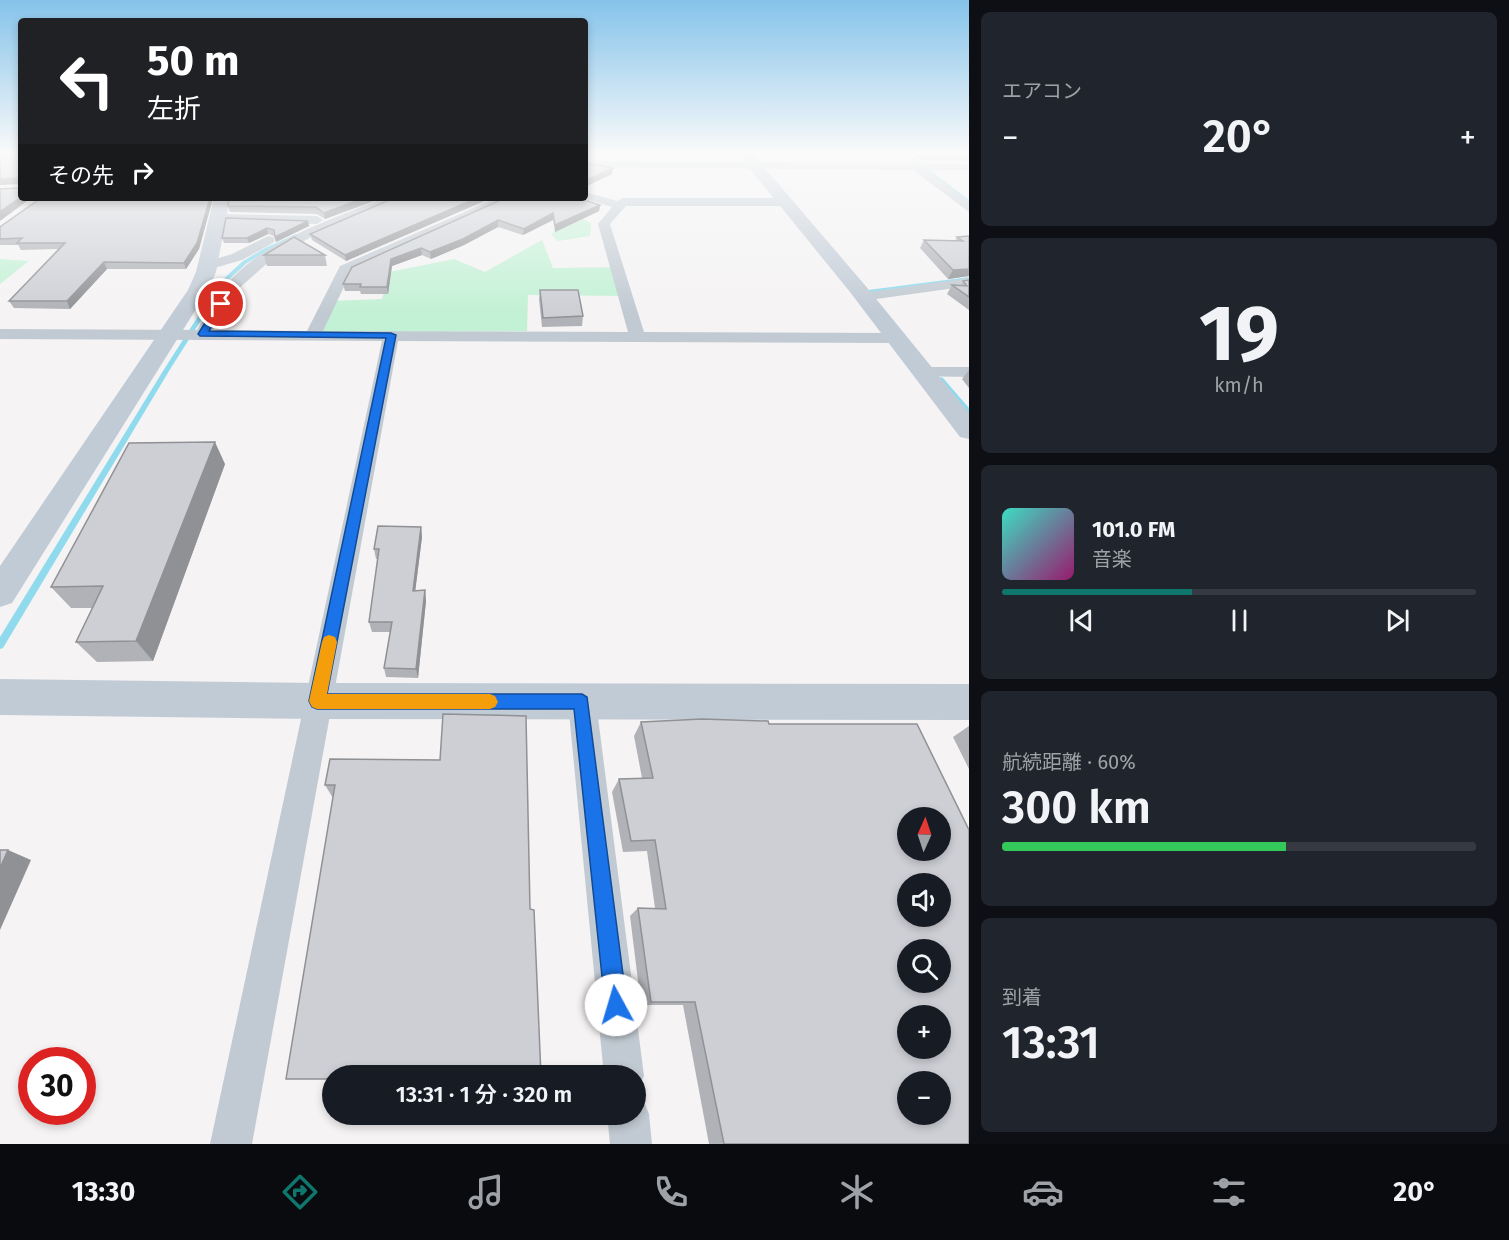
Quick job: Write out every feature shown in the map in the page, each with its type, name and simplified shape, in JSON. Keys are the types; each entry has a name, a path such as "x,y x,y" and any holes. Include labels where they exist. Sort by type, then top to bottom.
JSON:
{"street":[{"path":"207,266 237,257 272,238 352,206"},
{"path":"203,334 230,288 249,269 270,254 303,243 379,206"},
{"path":"313,334 340,266 486,206"},
{"path":"620,206 604,224 637,336"},
{"path":"787,206 969,431"},
{"path":"0,593 198,290 207,266 219,208 318,220"},
{"path":"862,297 969,282"},
{"path":"0,334 894,338"},
{"path":"231,1144 391,335"},
{"path":"921,372 969,372"},
{"path":"0,697 582,702 911,717 969,702"},
{"path":"582,702 623,1065"},
{"path":"629,1125 631,1144"}],"green space":[{"path":"573,218 591,223 590,236 558,241 551,234"},
{"path":"542,240 553,268 617,267 625,296 528,295 527,331 314,332 329,301 382,299 389,272 454,259 485,272"},
{"path":"0,259 29,261 0,284"}],"building":[{"path":"29,206 208,206 197,243 184,263 104,262 67,301 9,301 65,243 17,243 22,238 0,239 0,227"},
{"path":"262,206 342,206 324,213 316,207"},
{"path":"374,206 458,206 345,255 310,234"},
{"path":"486,206 597,206 555,225 553,213 524,229 498,220 463,239 430,252 421,248 391,259 387,287 360,287 361,284 343,284 352,267"},
{"path":"226,218 308,221 275,237 274,230 267,228 247,238 222,238"},
{"path":"969,236 969,269 953,270 924,240 963,241 957,237"},
{"path":"294,237 325,255 264,255"},
{"path":"969,280 969,297 952,285 967,286 963,281"},
{"path":"540,290 578,290 583,316 543,318"},
{"path":"215,442 136,641 76,642 103,586 51,587 129,443"},
{"path":"378,526 421,527 413,591 425,590 416,669 384,668 392,622 369,622 379,549 374,549"},
{"path":"443,714 526,716 530,909 534,910 541,1065 322,1065 322,1079 286,1079 335,785 325,785 330,759 440,760"},
{"path":"702,719 768,721 769,724 917,724 969,830 969,1144 724,1144 695,1002 651,1002 638,908 666,909 655,840 631,841 619,779 653,778 641,722"},
{"path":"0,850 8,850 0,868"}],"waterway":[{"path":"0,645 222,283 245,262 298,235"},
{"path":"869,294 868,292 969,278"},
{"path":"941,379 969,412"}],"slow traffic":[{"path":"329,642 317,701 490,702"}],"route":[{"path":"221,304 203,334 391,335 317,701 582,702 616,1005"}]}
